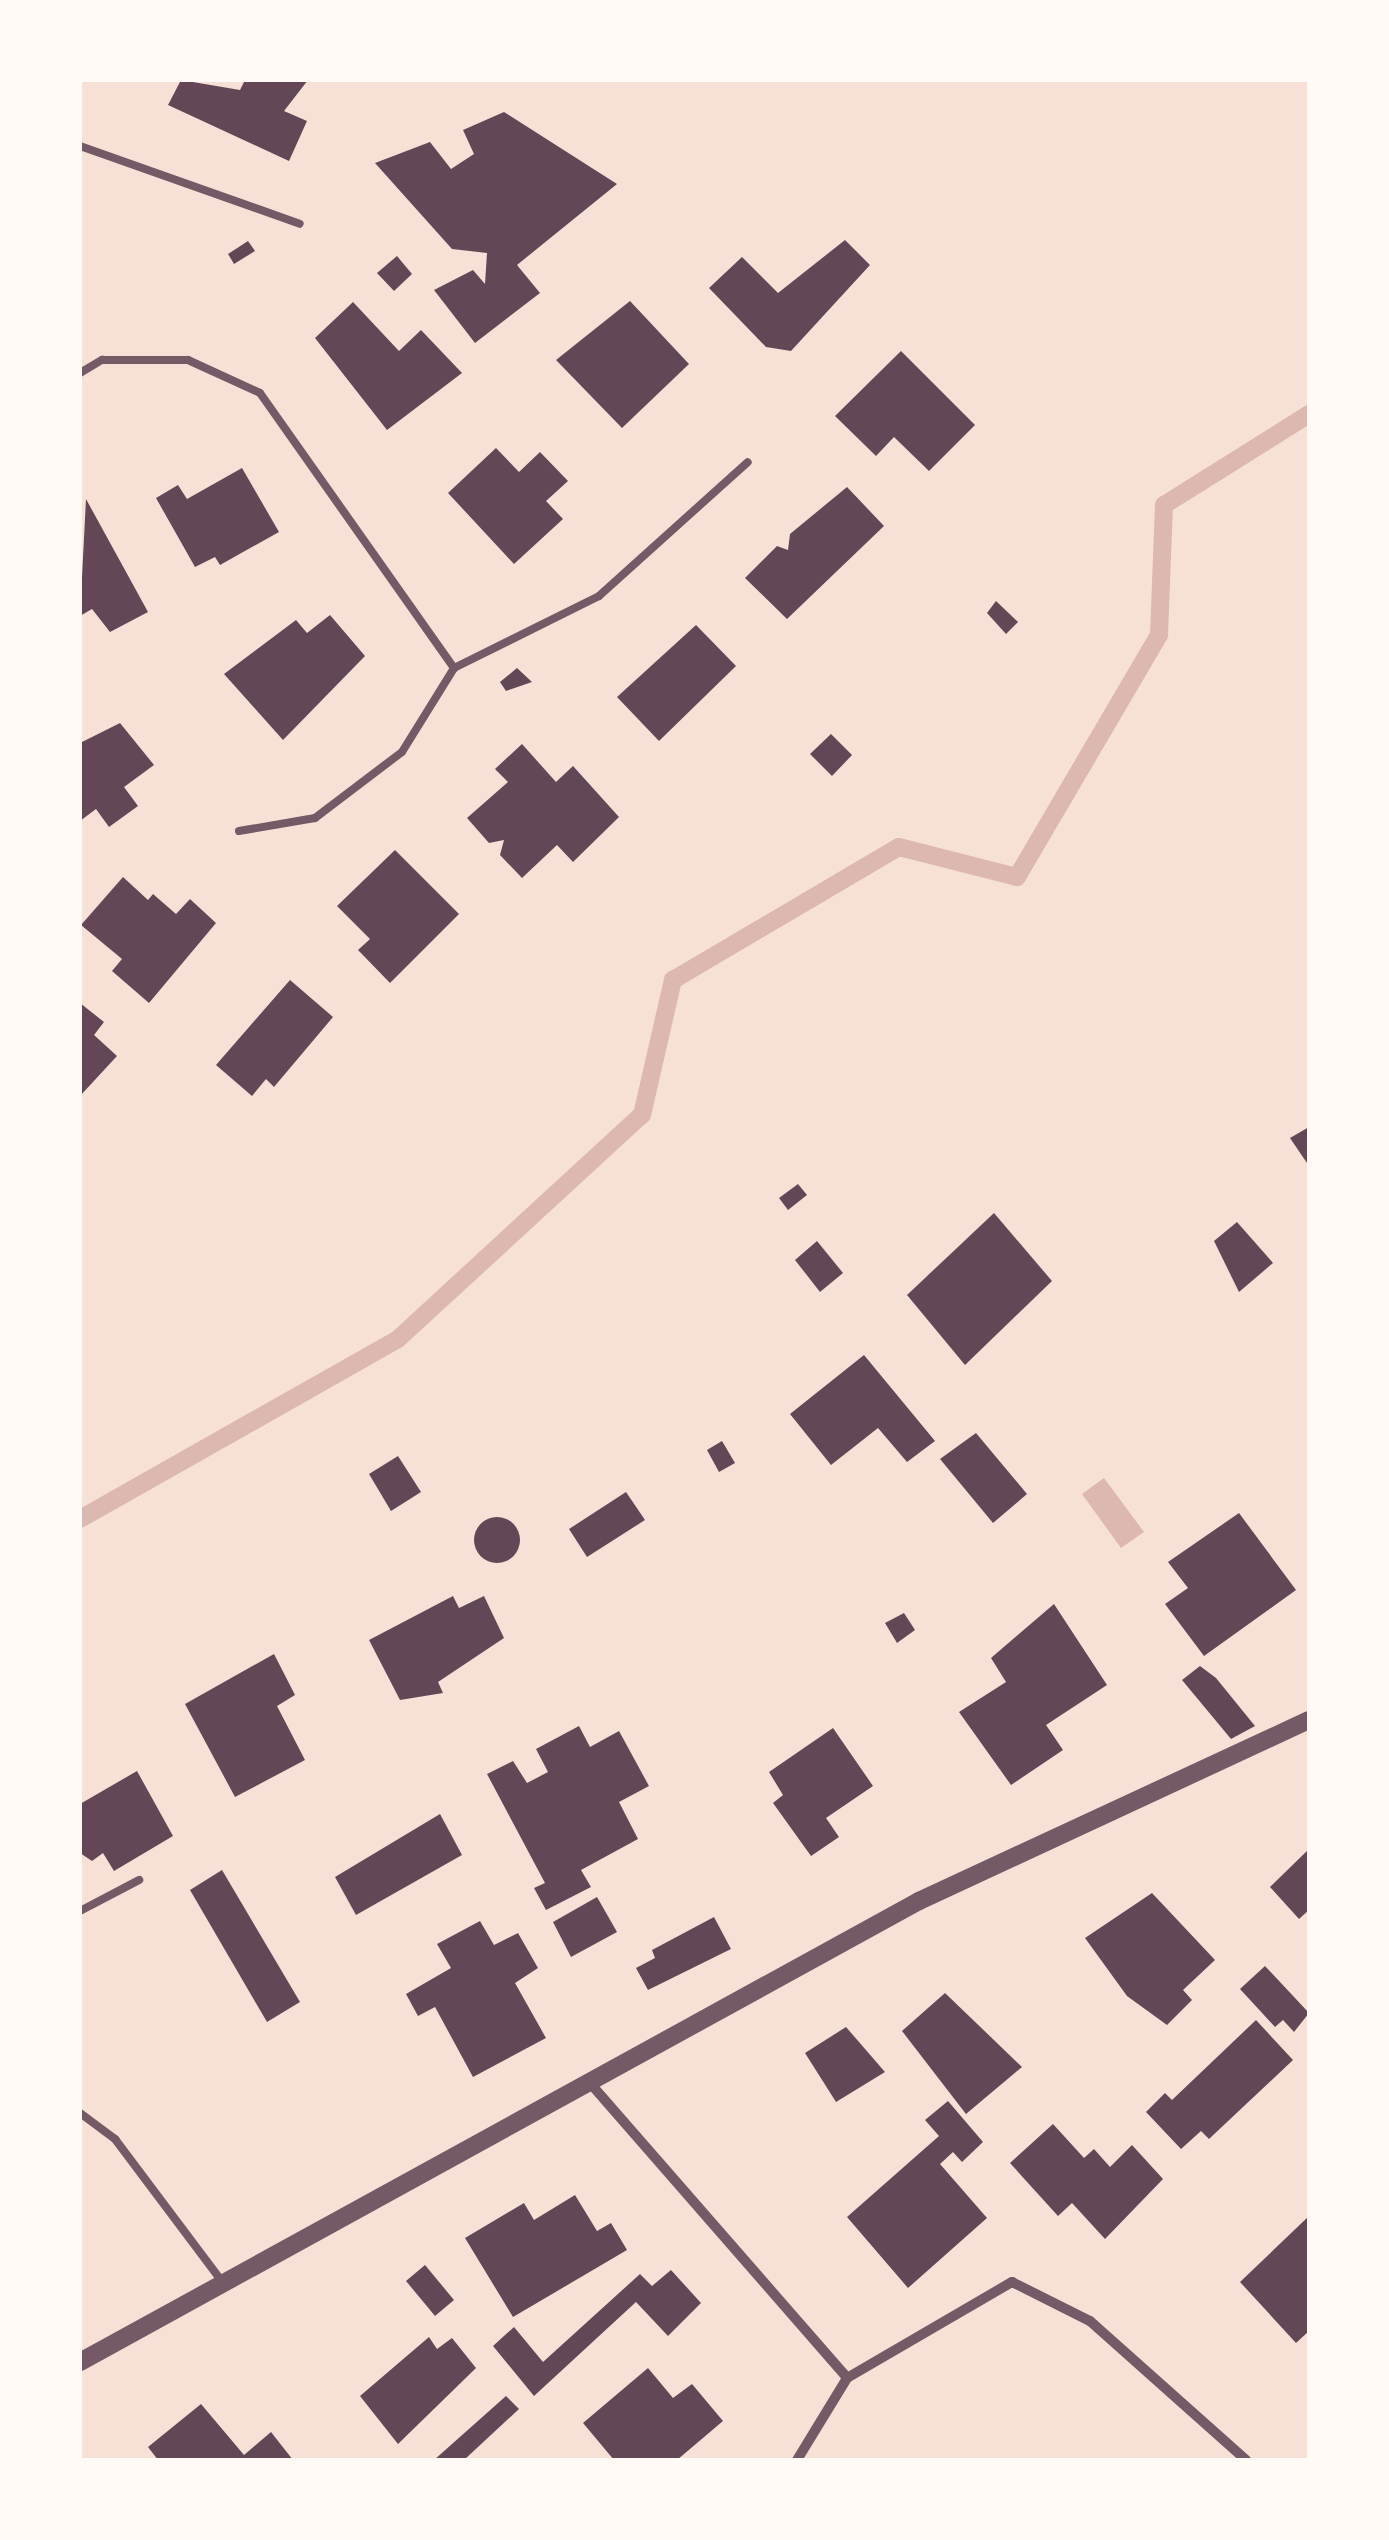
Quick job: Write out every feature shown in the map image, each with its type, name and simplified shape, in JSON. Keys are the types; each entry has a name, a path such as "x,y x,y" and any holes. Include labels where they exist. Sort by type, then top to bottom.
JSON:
{"street":[{"path":"80,2362 918,1901 1309,1720"},
{"path":"590,2083 846,2378"},
{"path":"798,2460 846,2378 1012,2282 1090,2322 1246,2460"}],"lane":[{"path":"80,146 300,224"},
{"path":"80,372 102,360 188,360 260,394 454,668"},
{"path":"239,831 315,818 402,752 454,668 599,596 748,462"},
{"path":"80,1910 139,1880"},
{"path":"80,2114 115,2139 224,2284"}],"shaded area":[{"path":"1104,1478 1144,1532 1121,1548 1082,1494"}],"building":[{"path":"181,80 240,90 245,80 308,80 284,111 307,121 289,161 168,105"},
{"path":"504,112 617,184 517,265 540,293 475,343 434,290 473,270 485,284 487,253 452,249 375,163 430,142 451,169 474,154 463,130"},
{"path":"845,240 870,265 791,351 766,347 709,288 742,257 778,293"},
{"path":"248,241 255,251 234,264 228,254"},
{"path":"397,256 412,274 394,291 377,273"},
{"path":"630,301 689,364 622,428 556,360"},
{"path":"353,302 399,351 421,330 462,373 387,430 315,338"},
{"path":"901,351 975,425 929,471 894,437 876,456 835,416"},
{"path":"496,448 519,472 540,452 568,481 546,501 563,519 514,564 448,493"},
{"path":"242,468 279,532 220,565 215,557 195,567 156,498 178,485 187,499"},
{"path":"847,487 884,526 787,619 745,578 777,546 788,550 790,534"},
{"path":"86,499 148,612 110,632 92,609 80,616"},
{"path":"996,601 1018,622 1006,634 987,613"},
{"path":"330,615 365,656 283,740 224,674 296,620 307,633"},
{"path":"696,625 736,666 659,741 617,697"},
{"path":"517,668 532,682 506,691 500,682"},
{"path":"120,723 154,765 124,787 138,806 109,827 96,809 80,821 80,743"},
{"path":"831,734 852,755 832,776 810,754"},
{"path":"522,744 556,782 573,766 619,817 573,862 557,845 522,878 500,855 504,840 489,843 467,818 508,782 495,769"},
{"path":"395,850 459,914 390,983 358,950 370,939 337,906"},
{"path":"123,877 148,900 153,894 176,914 190,899 216,923 149,1003 112,971 122,959 81,925"},
{"path":"290,980 333,1017 274,1087 266,1079 252,1096 216,1065"},
{"path":"80,1003 104,1022 94,1035 117,1056 80,1096"},
{"path":"1309,1127 1309,1166 1290,1138"},
{"path":"798,1184 807,1195 788,1210 779,1198"},
{"path":"994,1213 1052,1281 965,1365 907,1295"},
{"path":"1237,1222 1273,1263 1239,1292 1214,1241"},
{"path":"817,1241 843,1273 820,1292 795,1260"},
{"path":"864,1355 935,1441 907,1462 878,1428 831,1465 790,1414"},
{"path":"976,1433 1027,1494 993,1523 940,1459"},
{"path":"722,1441 735,1463 719,1472 707,1450"},
{"path":"398,1456 421,1492 391,1511 369,1474"},
{"path":"626,1492 645,1520 587,1557 569,1529"},
{"path":"1239,1513 1296,1590 1204,1656 1165,1604 1188,1588 1168,1562"},
{"path":"497,1517 513,1524 520,1540 513,1556 497,1563 481,1556 474,1540 481,1524"},
{"path":"453,1596 459,1608 484,1596 504,1638 438,1682 443,1693 400,1700 369,1640"},
{"path":"1054,1604 1107,1685 1046,1725 1063,1750 1011,1785 959,1712 1006,1682 991,1658"},
{"path":"904,1613 915,1630 897,1643 885,1623"},
{"path":"274,1654 295,1695 277,1706 305,1760 235,1797 185,1704"},
{"path":"1200,1666 1216,1678 1255,1726 1231,1739 1182,1680"},
{"path":"579,1726 590,1747 619,1731 649,1786 619,1802 638,1839 581,1870 591,1887 546,1910 534,1888 545,1883 487,1774 513,1761 527,1783 548,1772 536,1749"},
{"path":"833,1728 873,1786 826,1818 839,1837 811,1856 773,1803 783,1795 769,1772"},
{"path":"137,1771 173,1836 114,1871 103,1853 92,1861 80,1853 80,1804"},
{"path":"440,1814 462,1855 356,1915 335,1877"},
{"path":"1309,1849 1309,1910 1299,1919 1270,1887"},
{"path":"222,1870 300,2002 267,2022 190,1890"},
{"path":"1152,1893 1215,1960 1183,1990 1192,2000 1167,2025 1127,1996 1085,1938"},
{"path":"597,1897 617,1932 571,1957 553,1922"},
{"path":"714,1917 731,1949 648,1990 636,1968 655,1958 652,1950"},
{"path":"480,1921 494,1945 518,1933 538,1968 515,1983 546,2038 473,2077 435,2007 418,2016 406,1994 451,1968 437,1944"},
{"path":"1265,1966 1309,2013 1294,2032 1283,2020 1275,2027 1240,1989"},
{"path":"945,1993 1022,2067 966,2114 902,2031"},
{"path":"1256,2020 1293,2060 1209,2139 1201,2131 1181,2149 1146,2112 1165,2093 1172,2100"},
{"path":"846,2027 885,2072 836,2102 805,2053"},
{"path":"948,2101 983,2142 962,2162 953,2152 940,2164 987,2218 908,2288 847,2217 939,2136 925,2120"},
{"path":"1053,2124 1084,2158 1094,2149 1110,2167 1132,2145 1163,2179 1105,2239 1072,2203 1058,2216 1010,2163"},
{"path":"575,2195 597,2231 611,2223 627,2250 513,2317 465,2238 524,2203 534,2220"},
{"path":"1309,2216 1309,2331 1296,2343 1240,2282"},
{"path":"425,2265 454,2300 435,2316 406,2281"},
{"path":"671,2270 701,2303 668,2336 636,2302 534,2396 493,2346 514,2327 543,2362 640,2274 652,2286"},
{"path":"429,2337 437,2349 452,2338 476,2368 398,2444 360,2396"},
{"path":"648,2368 673,2398 692,2384 723,2421 677,2460 614,2460 583,2423"},
{"path":"506,2396 519,2409 464,2460 434,2460"},
{"path":"201,2404 244,2455 271,2432 293,2460 158,2460 148,2447"}],"waterway":[{"path":"80,1519 398,1339 642,1115 673,980 899,847 1017,877 1159,635 1164,505 1309,414"}]}
